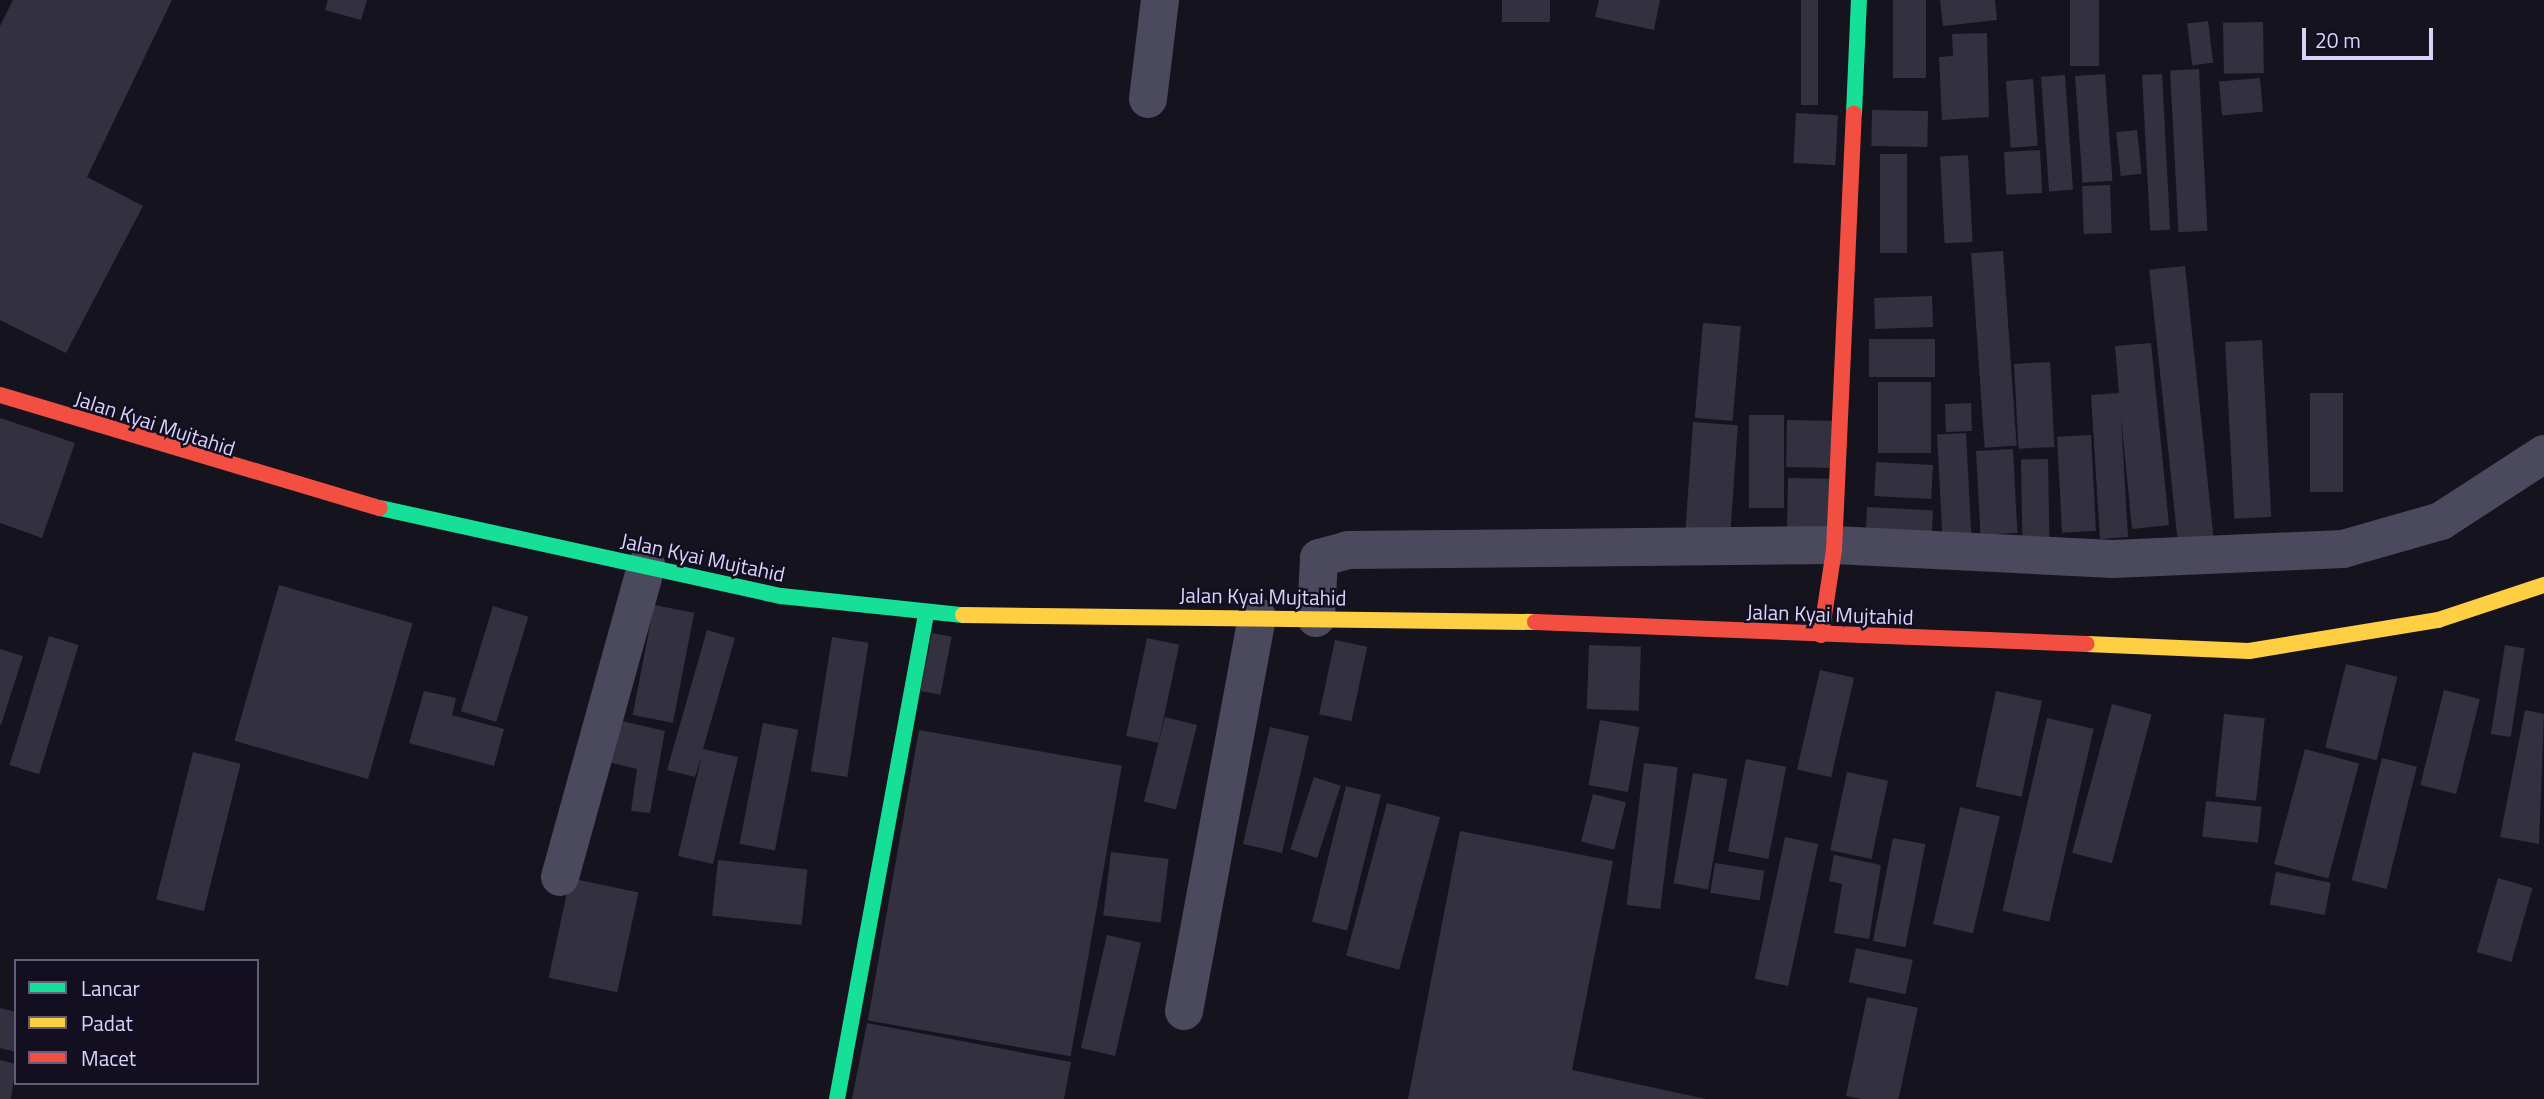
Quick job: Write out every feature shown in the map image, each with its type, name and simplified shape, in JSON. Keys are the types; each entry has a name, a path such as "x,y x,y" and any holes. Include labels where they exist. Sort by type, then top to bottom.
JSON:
{"street":[{"path":"1148,99 1160,0"},
{"path":"1821,635 1835,548 1859,0"},
{"name":"Jalan Kyai Mujtahid","path":"0,395 328,497 781,596 926,615 1257,617 1317,598 1821,635 2249,651 2438,620 2544,585"},
{"path":"1317,598 1319,558 1348,550 1835,548 2113,559 2343,549 2441,521 2544,454"},
{"path":"560,877 646,566"},
{"path":"836,1099 926,615"},
{"path":"1184,1011 1257,617"}],"building":[{"path":"13,0 172,0 87,177 143,206 66,353 0,320 0,26"},
{"path":"328,0 367,0 361,20 325,10"},
{"path":"1502,0 1550,0 1550,22 1502,22"},
{"path":"1599,0 1660,0 1654,30 1595,17"},
{"path":"1801,0 1818,0 1818,105 1801,105"},
{"path":"1893,0 1926,0 1926,78 1893,78"},
{"path":"1940,0 1995,0 1997,20 1943,26"},
{"path":"2070,0 2099,0 2099,66 2070,66"},
{"path":"2208,21 2213,63 2192,65 2187,24"},
{"path":"2263,22 2264,73 2224,74 2223,23"},
{"path":"1987,33 1989,117 1942,120 1939,57 1953,56 1952,34"},
{"path":"2199,69 2207,231 2179,232 2170,71"},
{"path":"2105,74 2112,181 2083,183 2075,76"},
{"path":"2162,74 2170,230 2150,231 2142,75"},
{"path":"2065,75 2073,190 2049,191 2041,77"},
{"path":"2260,78 2263,112 2222,115 2219,82"},
{"path":"2033,79 2038,146 2011,148 2006,81"},
{"path":"1872,110 1928,111 1927,147 1871,146"},
{"path":"1796,113 1838,115 1835,165 1793,163"},
{"path":"2137,130 2142,174 2121,176 2116,132"},
{"path":"2040,150 2042,193 2006,195 2004,152"},
{"path":"1880,154 1907,154 1907,253 1880,253"},
{"path":"1968,155 1973,242 1945,243 1940,156"},
{"path":"2110,185 2112,233 2084,234 2082,186"},
{"path":"2003,251 2017,446 1985,448 1971,253"},
{"path":"2185,266 2214,543 2178,547 2149,270"},
{"path":"1932,296 1933,327 1875,329 1874,298"},
{"path":"1703,323 1741,326 1733,421 1695,418"},
{"path":"1869,339 1935,339 1935,377 1869,377"},
{"path":"2262,340 2271,517 2234,519 2225,342"},
{"path":"2151,343 2169,525 2132,529 2121,417 2128,537 2100,539 2091,395 2119,393 2115,346"},
{"path":"2050,362 2054,447 2018,449 2014,364"},
{"path":"1878,382 1931,382 1931,453 1878,453"},
{"path":"2310,393 2343,393 2343,492 2310,492"},
{"path":"1971,403 1972,431 1946,432 1945,404"},
{"path":"1749,415 1784,415 1784,508 1749,508"},
{"path":"0,418 75,443 42,538 0,523"},
{"path":"1787,420 1839,421 1838,468 1786,467"},
{"path":"1693,422 1738,425 1730,536 1685,533"},
{"path":"1966,433 1971,535 1942,536 1937,435"},
{"path":"2091,435 2096,531 2062,533 2057,437"},
{"path":"2013,449 2017,533 1980,535 1976,451"},
{"path":"2021,459 2048,459 2050,555 2023,555"},
{"path":"1876,462 1933,465 1931,499 1874,496"},
{"path":"1788,478 1836,479 1835,532 1787,531"},
{"path":"1867,507 1933,510 1931,544 1865,541"},
{"path":"279,585 413,623 368,779 234,741"},
{"path":"654,605 694,613 673,723 633,715"},
{"path":"493,606 528,617 496,722 461,711"},
{"path":"707,630 735,638 703,749 738,757 713,864 678,856 702,755 695,777 667,770"},
{"path":"932,633 952,637 940,695 921,691"},
{"path":"49,636 79,645 39,774 10,765"},
{"path":"832,637 869,643 847,777 811,771"},
{"path":"1147,638 1179,645 1158,743 1126,736"},
{"path":"1335,640 1367,647 1351,721 1319,714"},
{"path":"1589,645 1641,647 1639,711 1587,709"},
{"path":"2505,645 2525,648 2511,737 2491,734"},
{"path":"0,649 23,656 1,725 0,724"},
{"path":"2346,664 2397,677 2377,760 2325,747"},
{"path":"1820,670 1854,678 1831,777 1797,769"},
{"path":"2444,690 2480,699 2456,794 2420,785"},
{"path":"424,691 456,698 452,715 504,729 494,766 409,743"},
{"path":"1996,691 2042,701 2022,797 1976,787"},
{"path":"2112,704 2152,715 2112,863 2072,853"},
{"path":"2525,710 2544,714 2539,844 2500,837"},
{"path":"2224,714 2265,718 2256,801 2215,797"},
{"path":"1165,717 1197,725 1176,809 1144,801"},
{"path":"2047,718 2094,729 2049,922 2002,911"},
{"path":"613,719 665,731 650,813 631,811 637,769 604,761"},
{"path":"1600,720 1639,727 1628,792 1589,785"},
{"path":"763,723 798,730 775,851 740,844"},
{"path":"1270,727 1309,736 1282,853 1243,844"},
{"path":"919,730 1122,766 1071,1056 868,1021"},
{"path":"2305,749 2359,763 2328,878 2274,864"},
{"path":"193,752 241,764 204,911 156,899"},
{"path":"2382,758 2417,767 2386,889 2352,880"},
{"path":"1746,759 1786,767 1768,859 1728,851"},
{"path":"1644,763 1678,767 1660,909 1627,905"},
{"path":"1847,772 1888,781 1871,859 1830,850"},
{"path":"1693,773 1727,779 1708,889 1674,883"},
{"path":"1314,777 1341,786 1317,858 1291,849"},
{"path":"1346,786 1381,795 1347,931 1312,922"},
{"path":"1593,794 1626,802 1614,850 1581,842"},
{"path":"2206,801 2262,807 2258,843 2202,837"},
{"path":"1387,803 1440,817 1399,970 1346,956"},
{"path":"1960,807 2000,816 1973,933 1933,924"},
{"path":"1460,831 1613,861 1572,1070 1706,1099 1408,1099"},
{"path":"1785,837 1818,844 1788,986 1755,979"},
{"path":"1893,838 1925,844 1905,947 1873,941"},
{"path":"1111,852 1169,859 1161,923 1103,916"},
{"path":"1834,855 1881,865 1869,939 1834,933 1842,884 1829,881"},
{"path":"718,860 808,869 802,925 712,916"},
{"path":"1715,863 1764,871 1760,900 1710,893"},
{"path":"2276,872 2331,883 2325,915 2270,904"},
{"path":"570,878 638,893 617,992 549,978"},
{"path":"2498,878 2533,888 2511,962 2477,952"},
{"path":"1107,935 1141,943 1115,1056 1081,1048"},
{"path":"1856,948 1913,960 1905,994 1849,982"},
{"path":"1867,997 1918,1008 1898,1099 1861,1099 1846,1096"},
{"path":"0,1008 14,1012 14,1052 0,1048"},
{"path":"867,1023 1071,1062 1064,1099 852,1099"},
{"path":"0,1060 14,1064 14,1078 11,1099 0,1099"}],"traffic: fast":[{"path":"1854,113 1859,0"},
{"path":"380,508 781,596 963,615"},
{"path":"837,1099 926,615"}],"traffic: slow":[{"path":"2087,644 2249,651 2438,620 2544,585"},
{"path":"963,615 1535,622"}],"traffic: jam":[{"path":"1821,635 1834,550 1854,113"},
{"path":"0,395 380,508"},
{"path":"1535,622 2087,644"}]}
